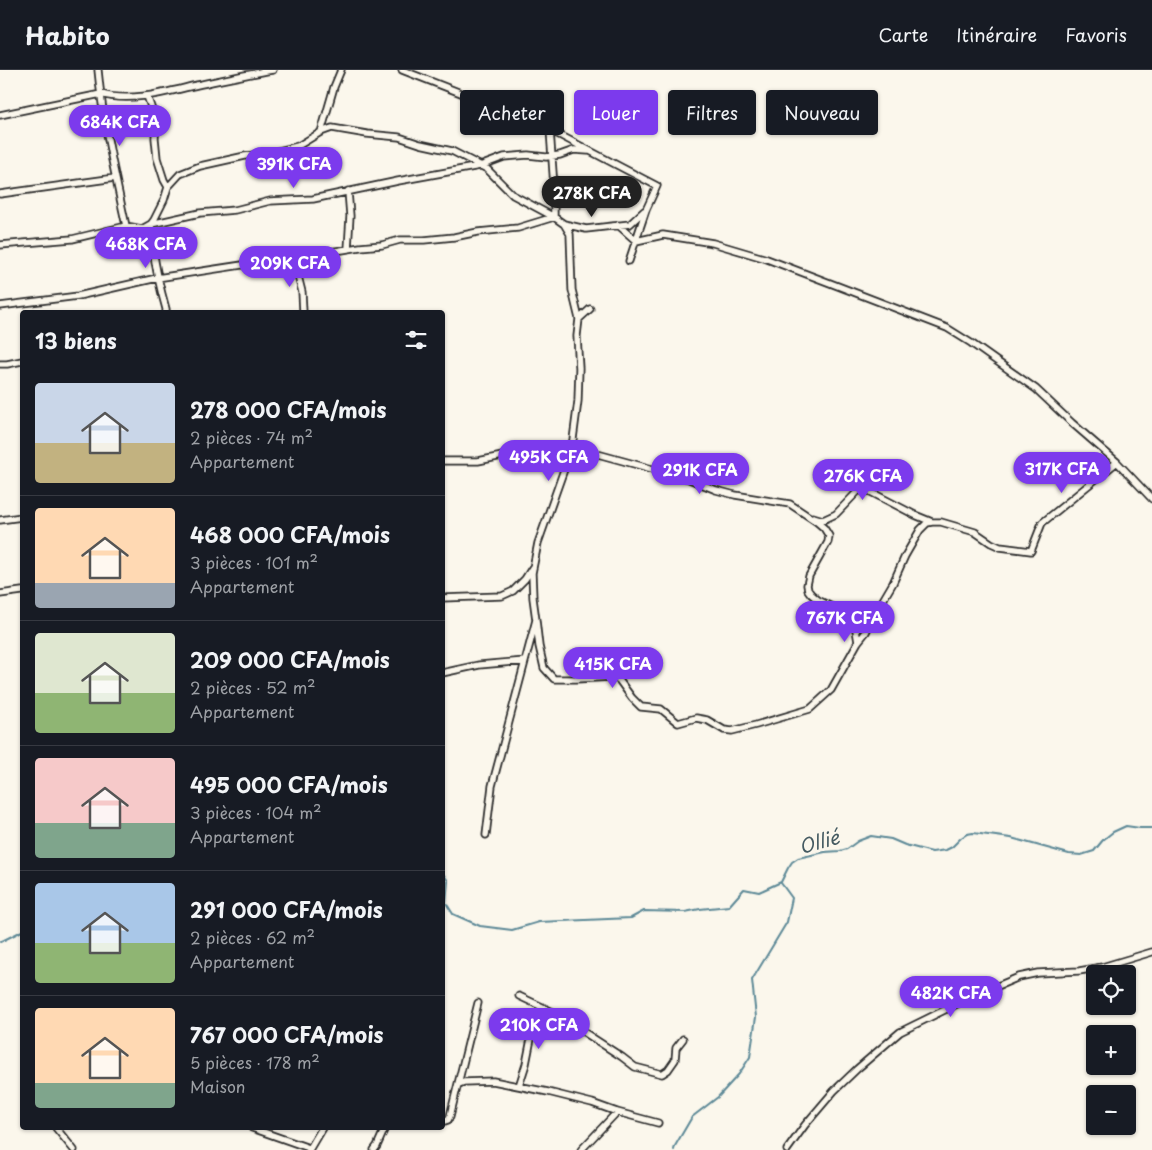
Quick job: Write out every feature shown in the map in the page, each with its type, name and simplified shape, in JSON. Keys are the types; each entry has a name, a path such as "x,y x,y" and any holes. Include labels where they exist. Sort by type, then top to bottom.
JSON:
{"street":[{"path":"98,70 115,178 126,226"},
{"path":"0,115 101,94 111,97 147,96 246,74 273,70"},
{"path":"321,132 341,70"},
{"path":"402,70 460,93"},
{"path":"147,96 156,121 155,138 158,158 168,187"},
{"path":"166,310 157,278 151,238 151,224 164,200 168,187 180,174 200,166 298,146 321,132 332,128 399,137 452,151 487,169 513,195 564,224 586,229 630,224 646,210"},
{"path":"550,135 554,217"},
{"path":"559,135 657,186 646,210 628,261"},
{"path":"0,245 72,239 126,226 142,229 151,224 200,213 235,210 270,201 313,198 398,180 480,166 504,157 552,156 574,150 588,151"},
{"path":"0,194 115,178"},
{"path":"348,191 350,216 348,249"},
{"path":"0,306 78,296 157,278 268,261 294,260 348,249 382,245 400,240 424,240 518,228 554,217"},
{"path":"564,224 570,234 572,290 579,319 577,336 579,368 578,401 572,447 538,543 532,573 539,646 544,668 554,679 613,677 619,680 632,698 642,707 661,709 678,723 696,718 708,720 721,729 732,731 810,708 831,690 858,642 866,632 893,583 905,556 920,530 927,523 941,522 975,532 991,544 1000,547 1031,551 1042,523 1117,462"},
{"path":"618,225 636,241"},
{"path":"636,241 663,235 712,244 767,259 947,328 1036,389 1117,462 1152,499"},
{"path":"294,260 302,292 303,310"},
{"path":"579,319 590,309"},
{"path":"0,364 20,361"},
{"path":"445,461 478,461 524,451 572,447 689,480 734,495 790,504 824,528 829,536 828,542 809,576 808,590 818,600 844,613 852,621 858,642"},
{"path":"806,515 824,520 836,514 858,491 867,490 932,522"},
{"path":"0,520 20,517"},
{"path":"445,598 502,596 513,591 525,580 534,564"},
{"path":"0,594 20,591"},
{"path":"486,835 492,786 536,620"},
{"path":"445,672 479,665 525,661"},
{"path":"787,1150 804,1125 834,1091 900,1032 1019,977 1038,973 1079,972 1152,952"},
{"path":"519,996 553,1012 635,1067 662,1074 668,1070 675,1060 676,1048 683,1039"},
{"path":"445,1121 450,1116 459,1084 478,1003"},
{"path":"519,1086 526,1064 534,1024 542,1007"},
{"path":"459,1084 464,1082 493,1081 519,1086 592,1103 658,1124"},
{"path":"581,1150 618,1112"},
{"path":"58,1130 74,1150"},
{"path":"260,1130 309,1149 321,1130"},
{"path":"374,1150 384,1130"}],"waterway":[{"name":"Ollié","path":"445,876 448,881 446,903 453,914 480,926 512,930 539,922 631,918 644,911 685,912 729,906 744,889 759,892 781,882 792,862 798,858 847,849 858,841 871,836 891,839 932,852 946,850 967,834 973,833 1011,838 1069,854 1081,855 1094,851 1113,832 1126,826 1152,828"},
{"path":"674,1150 692,1117 718,1097 739,1074 750,1057 756,1017 752,980 787,922 792,898 781,883"},
{"name":"Ollié","path":"0,942 20,932"}]}
